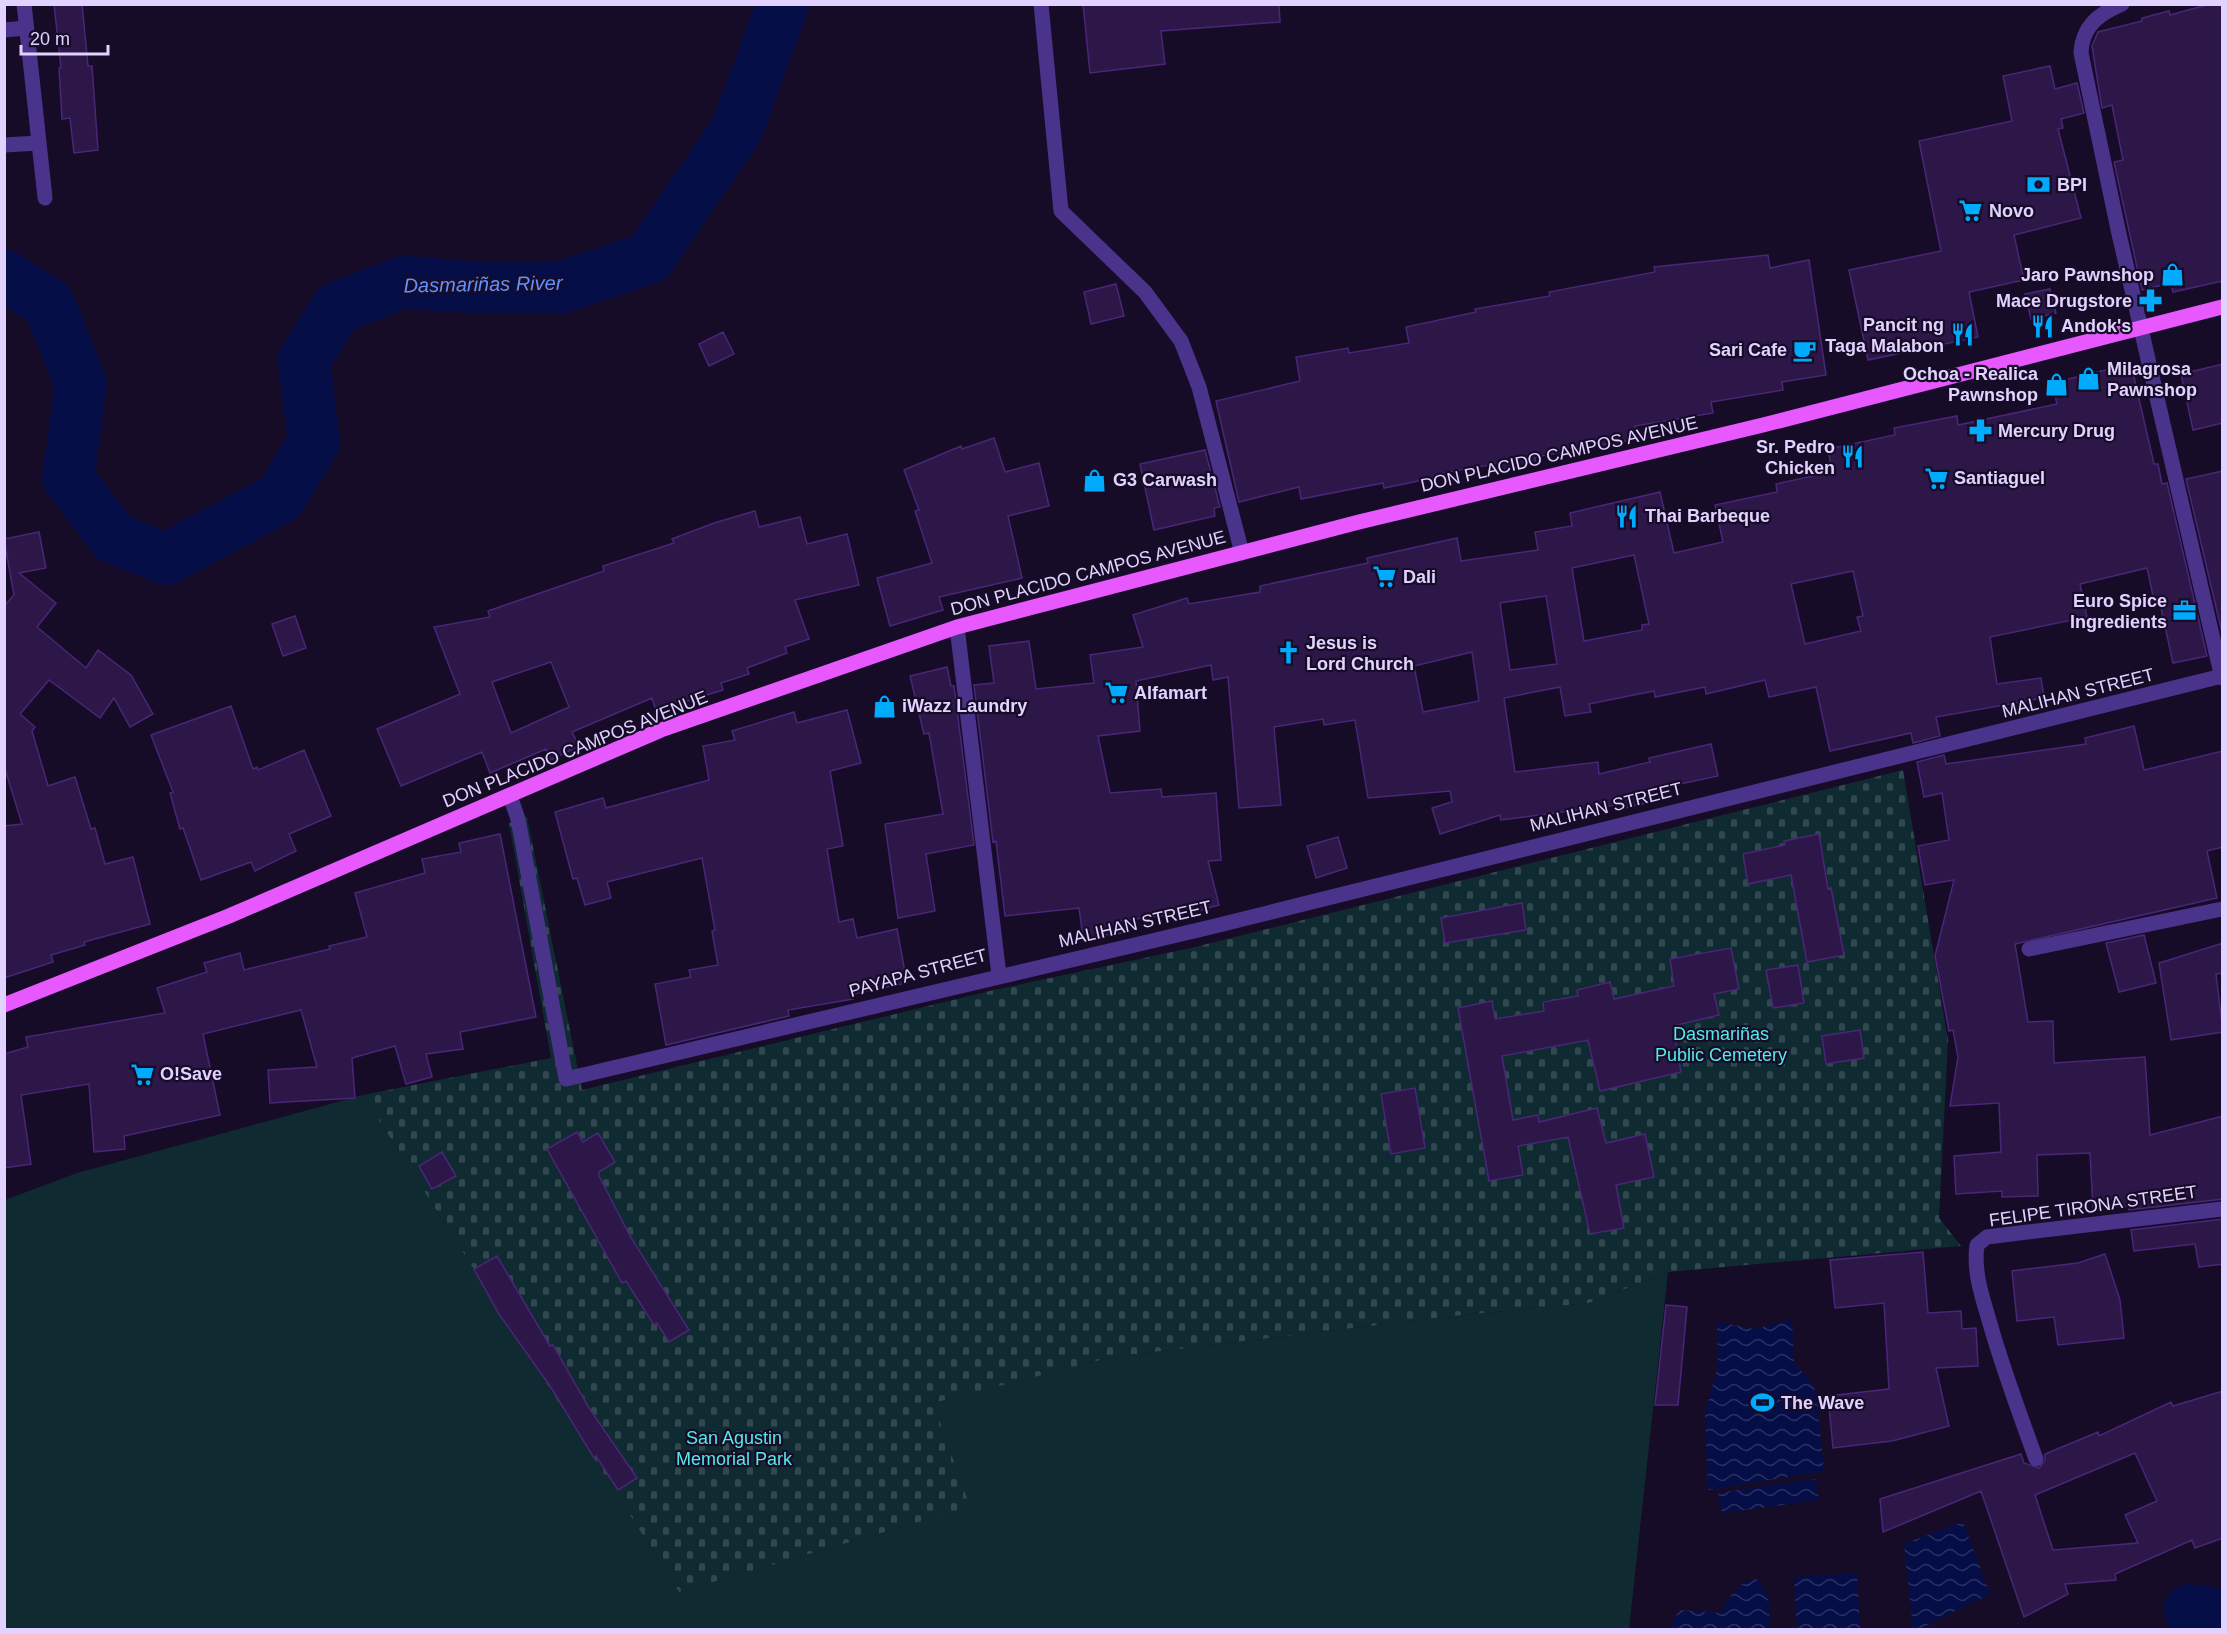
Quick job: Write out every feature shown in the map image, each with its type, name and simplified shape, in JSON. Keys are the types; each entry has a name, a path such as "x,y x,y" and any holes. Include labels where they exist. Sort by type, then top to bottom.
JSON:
{"main road":[{"name":"DON PLACIDO CAMPOS AVENUE","path":"4,1005 229,916 661,730 957,627 1242,553 2223,307"}],"street":[{"path":"24,4 45,198"},
{"path":"1041,4 1061,211 1145,292 1181,341 1199,387 1242,553"},
{"path":"2121,4 2094,20 2085,32 2081,53 2141,329 2222,677"},
{"path":"4,30 26,28"},
{"path":"4,145 39,143"},
{"name":"PAYAPA STREET","path":"510,796 518,819 566,1079 999,975 957,627"},
{"name":"MALIHAN STREET","path":"999,975 1220,924 2222,677"},
{"path":"2029,950 2223,909"},
{"name":"FELIPE TIRONA STREET","path":"2036,1459 2006,1377 1982,1297 1975,1264 1977,1245 1987,1237 2223,1209"}],"green space":[{"name":"Dasmariñas Public Cemetery","path":"1903,770 1948,1040 1939,1218 1961,1246 1668,1272 1589,1303 1453,1316 1112,1357 933,1403 970,1507 679,1592 363,1095 551,1058 509,823 527,817 582,1090 994,990 1191,948"},
{"path":"363,1095 679,1592 969,1507 932,1403 1112,1357 1453,1316 1589,1303 1668,1272 1629,1629 5,1630 5,1200 77,1173"}],"water":[{"name":"The Wave","path":"1792,1319 1794,1362 1816,1392 1824,1471 1708,1490 1705,1414 1718,1365 1717,1322 1755,1329"},
{"path":"1815,1479 1819,1500 1722,1513 1718,1493"},
{"path":"1963,1522 1990,1594 1919,1629 1913,1629 1904,1544"},
{"path":"1857,1573 1860,1629 1797,1629 1794,1577"},
{"path":"1756,1579 1768,1593 1770,1629 1670,1629 1679,1610 1720,1613 1738,1587"}],"building":[{"path":"54,4 82,4 88,66 92,66 98,150 74,153 70,118 62,119 59,68 61,68"},
{"path":"1083,4 1279,4 1280,22 1161,31 1165,64 1090,73"},
{"path":"2210,4 2223,4 2223,281 2173,292 2171,283 2142,290 2114,162 2123,160 2112,105 2102,108 2092,46 2098,32 2142,21 2142,18 2169,11 2170,15"},
{"path":"2050,66 2055,89 2077,83 2084,113 2061,119 2063,128 2058,129 2081,218 2014,235 2024,280 1969,292 1978,337 1868,360 1849,270 1941,251 1919,141 2012,121 2003,76"},
{"path":"1768,255 1770,268 1809,260 1826,375 1782,382 1783,390 1711,402 1713,413 1635,426 1637,439 1535,457 1536,464 1502,470 1501,463 1437,474 1438,477 1384,488 1383,483 1301,499 1299,487 1239,502 1216,401 1300,381 1296,357 1348,348 1349,353 1409,343 1406,327 1476,312 1475,309 1550,296 1549,292 1655,272 1654,267"},
{"path":"1116,284 1124,316 1091,324 1084,292"},
{"path":"2050,289 2056,313 2031,319 2025,294"},
{"path":"723,332 734,354 709,366 699,344"},
{"path":"2131,364 2154,464 2158,464 2162,484 2167,483 2207,656 2173,663 2159,599 2154,600 2147,568 2080,584 2087,617 1990,637 1997,684 2041,678 2044,698 1936,717 1940,736 1913,743 1911,733 1830,751 1816,687 1769,697 1765,680 1706,694 1705,687 1655,697 1654,691 1589,704 1591,712 1565,716 1560,687 1504,698 1515,772 1598,762 1599,774 1650,762 1649,758 1711,744 1718,776 1647,791 1650,802 1617,810 1616,805 1501,820 1500,815 1440,834 1432,808 1452,802 1450,791 1368,798 1355,720 1324,725 1323,719 1274,727 1281,805 1239,808 1228,677 1213,680 1211,665 1136,681 1140,731 1098,736 1110,793 1161,789 1162,797 1216,793 1221,860 1208,861 1219,905 1198,911 1120,921 1122,933 1083,938 1079,908 1005,916 996,841 993,842 974,685 994,683 989,646 1029,641 1036,689 1094,683 1090,655 1143,647 1133,615 1187,598 1189,604 1260,592 1260,586 1368,563 1367,558 1457,538 1461,561 1538,550 1535,532 1572,526 1570,513 1660,492 1674,553 1723,542 1715,505 1777,492 1776,484 1832,472 1828,449 1895,435 1894,428 1957,416 1958,425 2057,404 2052,383","holes":["1634,555 1649,624 1642,625 1642,630 1584,641 1572,568","1853,571 1863,616 1857,617 1861,631 1805,644 1791,584","1546,596 1557,664 1510,670 1500,603","1472,652 1479,701 1423,712 1414,666"]},
{"path":"2223,364 2223,423 2193,430 2181,374"},
{"path":"994,438 1005,472 1039,463 1049,506 1008,516 1022,578 939,597 943,610 890,626 877,578 932,563 915,511 919,510 904,470 961,446 962,449"},
{"path":"1205,450 1220,507 1214,508 1215,516 1154,530 1140,464"},
{"path":"2223,471 2223,637 2186,479"},
{"path":"755,511 759,527 800,517 807,544 847,534 859,585 795,600 809,639 785,647 787,653 747,668 749,674 721,683 723,690 656,711 652,698 572,732 579,746 551,760 546,749 490,773 482,752 401,786 377,729 460,694 434,627 490,617 488,611 604,571 603,566 674,543 672,539","holes":["551,662 569,707 511,733 492,682"]},
{"path":"39,532 46,568 19,573 56,603 37,627 86,668 98,650 131,675 153,714 130,727 114,698 100,718 49,680 20,714 35,727 32,731 48,786 75,777 91,829 95,828 105,864 133,857 150,924 84,942 85,945 51,955 53,962 4,978 4,826 22,824 4,766 4,606 14,595 4,539"},
{"path":"295,616 306,648 283,656 272,624"},
{"path":"947,667 951,686 954,686 974,845 926,854 935,911 898,918 885,824 943,814 929,733 924,734 910,676"},
{"path":"231,706 253,769 257,767 258,770 304,750 331,816 289,834 296,851 255,871 251,862 201,880 183,828 180,829 170,793 173,792 151,735"},
{"path":"847,710 861,763 830,771 843,846 827,849 839,922 853,919 857,938 897,929 907,983 853,994 853,999 788,1010 789,1016 666,1045 655,984 691,977 689,970 718,965 712,931 715,930 702,858 607,882 611,898 585,905 577,878 573,879 555,812 603,798 606,808 709,780 703,746 735,740 732,731 794,712 797,723"},
{"path":"2134,726 2144,770 2223,751 2223,847 2207,851 2217,898 2015,944 2028,1022 2053,1021 2054,1063 2145,1057 2150,1135 2223,1116 2223,1199 2129,1210 2128,1206 2093,1208 2090,1153 2037,1155 2038,1196 2002,1197 2002,1191 1956,1194 1954,1156 2001,1152 1999,1103 1950,1106 1958,1057 1953,1030 1949,1031 1935,956 1954,880 1925,885 1918,846 1949,840 1942,793 1924,797 1917,762 1944,755 1946,764 2086,744 2085,738"},
{"path":"500,834 536,1017 460,1032 463,1049 426,1054 432,1077 406,1084 395,1046 352,1058 355,1098 270,1103 268,1070 317,1067 301,1010 203,1034 220,1115 124,1136 125,1149 94,1152 89,1084 21,1095 31,1164 4,1168 4,1054 28,1047 26,1037 165,1013 157,988 207,972 204,963 240,953 244,970 330,949 329,946 367,937 355,893 425,873 422,859 461,852 459,843"},
{"path":"1819,834 1828,889 1831,888 1844,955 1807,962 1791,875 1748,884 1743,854 1785,845 1784,841"},
{"path":"1338,837 1347,868 1316,878 1307,846"},
{"path":"1522,903 1526,930 1445,943 1441,918"},
{"path":"2144,935 2156,983 2119,992 2106,943"},
{"path":"2223,943 2223,973 2216,974 2223,1032 2171,1040 2159,963"},
{"path":"1731,948 1739,989 1714,994 1719,1015 1673,1026 1681,1072 1600,1091 1588,1040 1502,1056 1513,1120 1538,1115 1539,1122 1597,1108 1606,1143 1645,1134 1654,1177 1616,1185 1624,1228 1590,1234 1568,1137 1518,1146 1523,1175 1489,1181 1458,1008 1492,1001 1495,1019 1544,1011 1543,1002 1578,996 1577,990 1610,982 1614,999 1674,986 1670,959"},
{"path":"1798,965 1804,1003 1773,1008 1766,970"},
{"path":"1860,1030 1864,1058 1826,1064 1822,1036"},
{"path":"1415,1088 1425,1148 1391,1154 1381,1094"},
{"path":"577,1132 583,1142 598,1133 615,1162 599,1172 599,1176 630,1236 689,1330 669,1342 657,1323 654,1325 626,1281 622,1283 547,1149"},
{"path":"442,1152 456,1176 432,1189 419,1166"},
{"path":"2223,1219 2223,1264 2199,1267 2195,1244 2134,1251 2131,1230"},
{"path":"1923,1252 1928,1313 1961,1311 1962,1329 1976,1328 1978,1366 1936,1368 1949,1426 1892,1441 1833,1448 1828,1396 1889,1389 1884,1303 1835,1308 1830,1260"},
{"path":"2105,1254 2120,1300 2124,1338 2058,1345 2054,1317 2017,1321 2012,1271 2078,1263"},
{"path":"497,1256 550,1346 553,1345 589,1408 637,1478 618,1490 596,1456 594,1458 550,1386 499,1314 474,1269"},
{"path":"1666,1305 1687,1307 1678,1405 1655,1405"},
{"path":"2223,1391 2223,1538 2195,1548 2192,1540 2115,1574 2116,1580 2065,1584 2068,1594 2024,1617 1981,1491 1883,1532 1880,1499 2021,1454 2024,1463 2039,1468 2045,1461 2045,1454 2098,1432 2099,1436 2171,1402 2173,1406","holes":["2135,1453 2157,1501 2125,1515 2138,1543 2053,1550 2035,1495"]}],"waterway":[{"name":"Dasmariñas River","path":"4,275 49,304 81,384 68,478 114,538 166,559 280,498 314,442 304,360 337,308 403,282 486,288 562,287 649,258 737,129 783,4"},
{"path":"2190,1610 2222,1614"}],"place":[{"name":"BPI","path":"2039,185"},
{"name":"Novo","path":"1971,211"},
{"name":"Jaro Pawnshop","path":"2172,275"},
{"name":"Mace Drugstore","path":"2150,301"},
{"name":"Andok's","path":"2043,326"},
{"name":"Pancit ng Taga Malabon","path":"1962,335"},
{"name":"Sari Cafe","path":"1805,350"},
{"name":"Milagrosa Pawnshop","path":"2089,379"},
{"name":"Ochoa - Realica Pawnshop","path":"2056,384"},
{"name":"Mercury Drug","path":"1980,431"},
{"name":"Sr. Pedro Chicken","path":"1853,457"},
{"name":"Santiaguel","path":"1936,478"},
{"name":"G3 Carwash","path":"1095,480"},
{"name":"Thai Barbeque","path":"1627,516"},
{"name":"Dali","path":"1385,577"},
{"name":"Euro Spice Ingredients","path":"2185,611"},
{"name":"Jesus is Lord Church","path":"1288,653"},
{"name":"Alfamart","path":"1116,693"},
{"name":"iWazz Laundry","path":"884,706"},
{"name":"O!Save","path":"142,1074"},
{"name":"The Wave","path":"1763,1403"}],"park label":[{"name":"San Agustin Memorial Park","path":"734,1448"}]}
